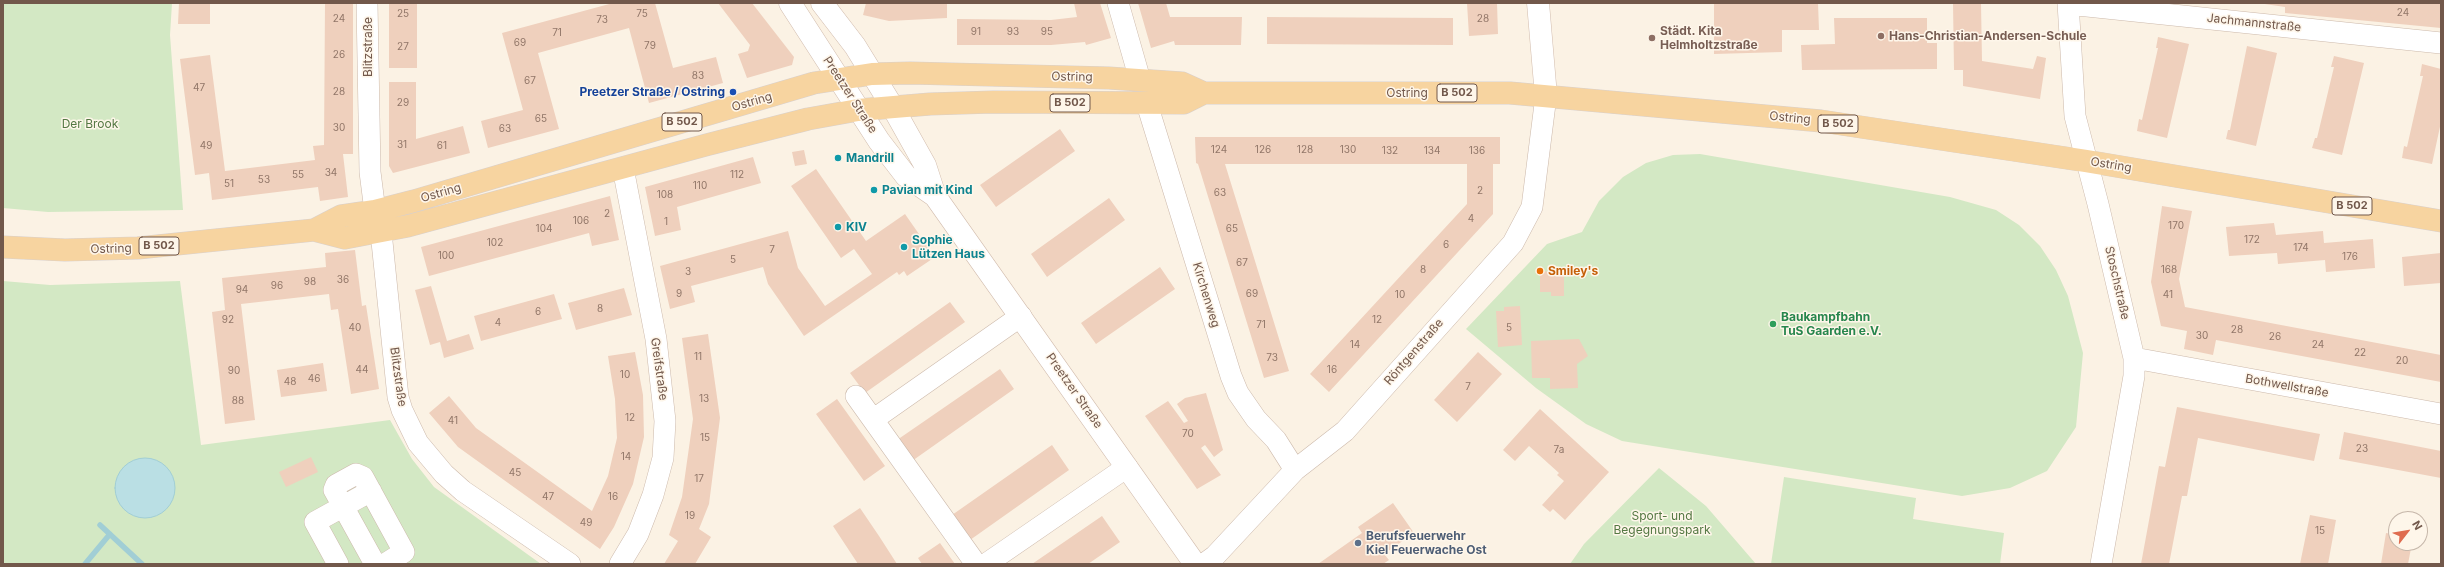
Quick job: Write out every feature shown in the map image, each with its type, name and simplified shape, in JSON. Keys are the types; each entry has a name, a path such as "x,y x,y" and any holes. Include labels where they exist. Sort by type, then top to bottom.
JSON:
{"main road":[{"name":"Ostring","path":"314,230 341,216 375,210 838,78 872,74 921,73 1140,80 1182,83 1204,93 1510,93 1821,121 2086,161 2441,221"},
{"name":"Ostring","path":"3,247 65,250 138,248 314,230 345,238 381,232 801,120 858,110 892,106 993,102 1184,104 1204,93"}],"street":[{"name":"Blitzstraße","path":"367,3 370,172 375,210"},
{"name":"Preetzer Straße","path":"790,3 858,110 906,176 935,196"},
{"name":"Preetzer Straße","path":"822,3 855,46 892,106 925,165 935,196 1195,564"},
{"path":"1118,3 1140,80"},
{"path":"1538,3 1546,96"},
{"name":"Jachmannstraße","path":"2068,4 2441,43"},
{"name":"Stoschstraße","path":"2068,4 2075,116 2134,358 2134,376 2101,564"},
{"name":"Röntgenstraße","path":"1204,564 1215,556 1295,470 1345,431 1513,242 1532,207 1546,96"},
{"name":"Kirchenweg","path":"1147,104 1231,376 1238,393 1256,419 1276,440 1295,470"},
{"name":"Greifstraße","path":"620,564 638,534 653,496 663,458 666,421 656,339 623,168"},
{"name":"Blitzstraße","path":"381,232 398,397 402,410 418,443 444,474 463,491 570,564"},
{"path":"874,419 1021,316"},
{"name":"Bothwellstraße","path":"2134,358 2441,414"},
{"path":"856,396 874,419 976,564"},
{"path":"986,564 1127,467"},
{"path":"375,564 334,490 336,485 353,476 360,475 404,552 385,564"},
{"path":"373,496 345,511 320,531 337,562 363,544 391,528"}],"green space":[{"name":"Der Brook","path":"3,3 172,3 170,35 183,210 48,212 3,208"},
{"name":"Baukampfbahn TuS Gaarden e.V.","path":"1700,154 1950,197 1996,210 2019,225 2040,246 2056,270 2068,296 2083,353 2076,427 2047,471 2010,488 1962,496 1622,441 1586,424 1536,388 1466,329 1547,244 1582,232 1599,201 1623,177 1646,163 1673,155"},
{"path":"3,281 50,285 180,281 201,445 390,420 412,459 434,487 541,564 3,564"},
{"name":"Sport- und Begegnungspark","path":"1659,468 1706,506 1756,564 1570,564 1584,544"},
{"path":"1784,477 1916,498 1913,519 2004,533 2000,564 1771,564"}],"water":[{"path":"139,458 151,458 162,463 170,471 175,482 173,500 162,513 151,518 139,518 128,513 120,505 115,494 115,482 120,471 128,463"}],"building":[{"path":"179,3 210,3 210,24 178,24"},
{"path":"325,3 353,3 353,154 343,154 348,197 320,201 318,187 212,200 209,173 195,175 180,59 210,55 225,171 315,160 313,146 324,145"},
{"path":"389,3 417,3 417,68 389,68"},
{"path":"613,3 655,3 673,68 716,57 723,83 649,103 629,28 538,53 559,129 488,148 481,121 523,110 502,33"},
{"path":"718,3 752,3 794,57 792,65 747,78 738,54 748,51 750,45"},
{"path":"866,3 947,3 947,18 889,21 863,15"},
{"path":"1074,3 1100,3 1111,38 1086,45 1085,42 1051,45 957,45 957,19 1051,20 1077,17"},
{"path":"1138,3 1166,3 1170,17 1242,17 1241,45 1175,45 1174,41 1151,48"},
{"path":"1467,3 1497,3 1498,34 1469,36"},
{"path":"1714,3 1818,3 1819,30 1782,30 1782,52 1714,54"},
{"path":"1953,3 1981,3 1982,61 2033,69 2037,56 2046,58 2040,99 1963,86 1963,70 1954,70"},
{"path":"2258,3 2441,3 2441,28 2285,13 2285,7"},
{"path":"1267,17 1453,18 1453,45 1267,44"},
{"path":"1834,18 1927,18 1927,43 1937,43 1937,69 1802,70 1801,45 1835,44"},
{"path":"2158,37 2189,44 2167,138 2137,131 2139,119 2142,120 2158,48 2156,48"},
{"path":"2247,46 2277,53 2256,146 2226,139 2228,130 2230,130"},
{"path":"2334,56 2364,63 2342,155 2312,148 2315,138 2317,138 2334,67 2331,67"},
{"path":"2422,64 2441,69 2441,122 2432,164 2402,158 2404,146 2407,147 2423,76 2420,76"},
{"path":"389,82 416,82 416,139 463,126 470,153 393,173 389,166"},
{"path":"1060,129 1075,151 996,207 980,185"},
{"path":"1195,137 1500,137 1500,164 1493,164 1493,214 1329,392 1310,374 1467,204 1467,164 1225,164 1289,371 1264,378 1198,164 1196,163"},
{"path":"804,150 807,164 795,166 792,152"},
{"path":"753,157 761,183 677,207 681,230 655,236 645,187"},
{"path":"816,169 866,241 905,214 935,257 907,276 904,271 899,275 897,272 804,336 768,284 763,267 691,286 695,302 670,309 660,266 788,231 798,268 825,306 872,274 854,249 841,258 791,186"},
{"path":"610,196 619,240 592,246 589,233 429,276 421,247"},
{"path":"1109,198 1125,220 1047,277 1031,254"},
{"path":"2162,206 2192,211 2179,279 2185,307 2441,355 2441,382 2216,340 2213,355 2184,349 2187,331 2161,326 2151,282"},
{"path":"2274,223 2276,235 2323,231 2324,243 2373,239 2375,268 2326,272 2325,260 2278,264 2277,253 2229,256 2226,227"},
{"path":"355,250 362,306 366,305 379,389 351,394 338,309 331,310 329,294 241,304 255,420 225,424 212,312 225,310 222,278 326,267 325,253"},
{"path":"2441,253 2441,283 2404,286 2402,257"},
{"path":"1160,267 1175,289 1096,344 1081,323"},
{"path":"1540,271 1564,272 1564,296 1551,296 1551,292 1540,292"},
{"path":"431,286 447,341 469,334 474,349 444,358 440,342 430,345 415,290"},
{"path":"624,288 632,315 576,330 568,303"},
{"path":"554,294 562,319 481,341 474,316"},
{"path":"950,302 965,322 865,393 850,373"},
{"path":"1520,306 1522,345 1498,347 1496,311 1504,311 1504,307"},
{"path":"708,334 720,418 709,504 699,529 711,537 695,564 664,564 678,541 669,535 682,497 693,419 682,338"},
{"path":"1579,339 1588,356 1577,364 1578,388 1550,389 1550,378 1532,378 1531,341"},
{"path":"635,352 643,395 644,437 633,484 614,527 600,549 458,447 429,413 449,396 476,428 592,511 608,476 617,438 615,399 608,356"},
{"path":"1478,352 1502,374 1457,422 1434,400"},
{"path":"323,363 327,391 281,397 277,370"},
{"path":"1000,369 1014,389 912,461 897,440"},
{"path":"1206,393 1223,450 1214,457 1205,445 1201,448 1221,475 1197,489 1145,416 1168,401 1184,423 1188,421 1177,404 1185,398"},
{"path":"837,399 885,466 864,481 816,414"},
{"path":"2177,407 2320,434 2314,461 2198,438 2187,496 2182,496 2169,564 2141,564 2159,466 2165,467"},
{"path":"1540,409 1609,472 1565,520 1553,509 1550,512 1542,505 1564,481 1557,475 1559,473 1529,446 1515,461 1503,450"},
{"path":"2344,432 2441,451 2441,478 2339,459"},
{"path":"1052,445 1069,470 970,540 952,515"},
{"path":"311,457 318,472 286,487 279,472"},
{"path":"1393,503 1414,533 1384,554 1389,560 1383,564 1318,564 1362,533 1358,527"},
{"path":"860,508 897,564 858,564 833,526"},
{"path":"2310,515 2336,520 2328,564 2300,564"},
{"path":"1102,516 1120,542 1088,564 1032,564"},
{"path":"2386,533 2388,533 2388,551 2410,551 2408,564 2381,564"},
{"path":"940,543 955,564 922,564 918,558"}],"waterway":[{"path":"100,525 142,564"},
{"path":"85,564 110,534"}],"place":[{"name":"Hans-Christian-Andersen-Schule","path":"1881,36"},
{"name":"Städt. Kita Helmholtzstraße","path":"1652,38"},
{"name":"Preetzer Straße / Ostring","path":"733,92"},
{"name":"Mandrill","path":"838,158"},
{"name":"Pavian mit Kind","path":"874,190"},
{"name":"KIV","path":"838,227"},
{"name":"Sophie Lützen Haus","path":"904,247"},
{"name":"Smiley's","path":"1540,271"},
{"name":"Baukampfbahn TuS Gaarden e.V.","path":"1773,324"},
{"name":"Berufsfeuerwehr Kiel Feuerwache Ost","path":"1358,543"}]}
